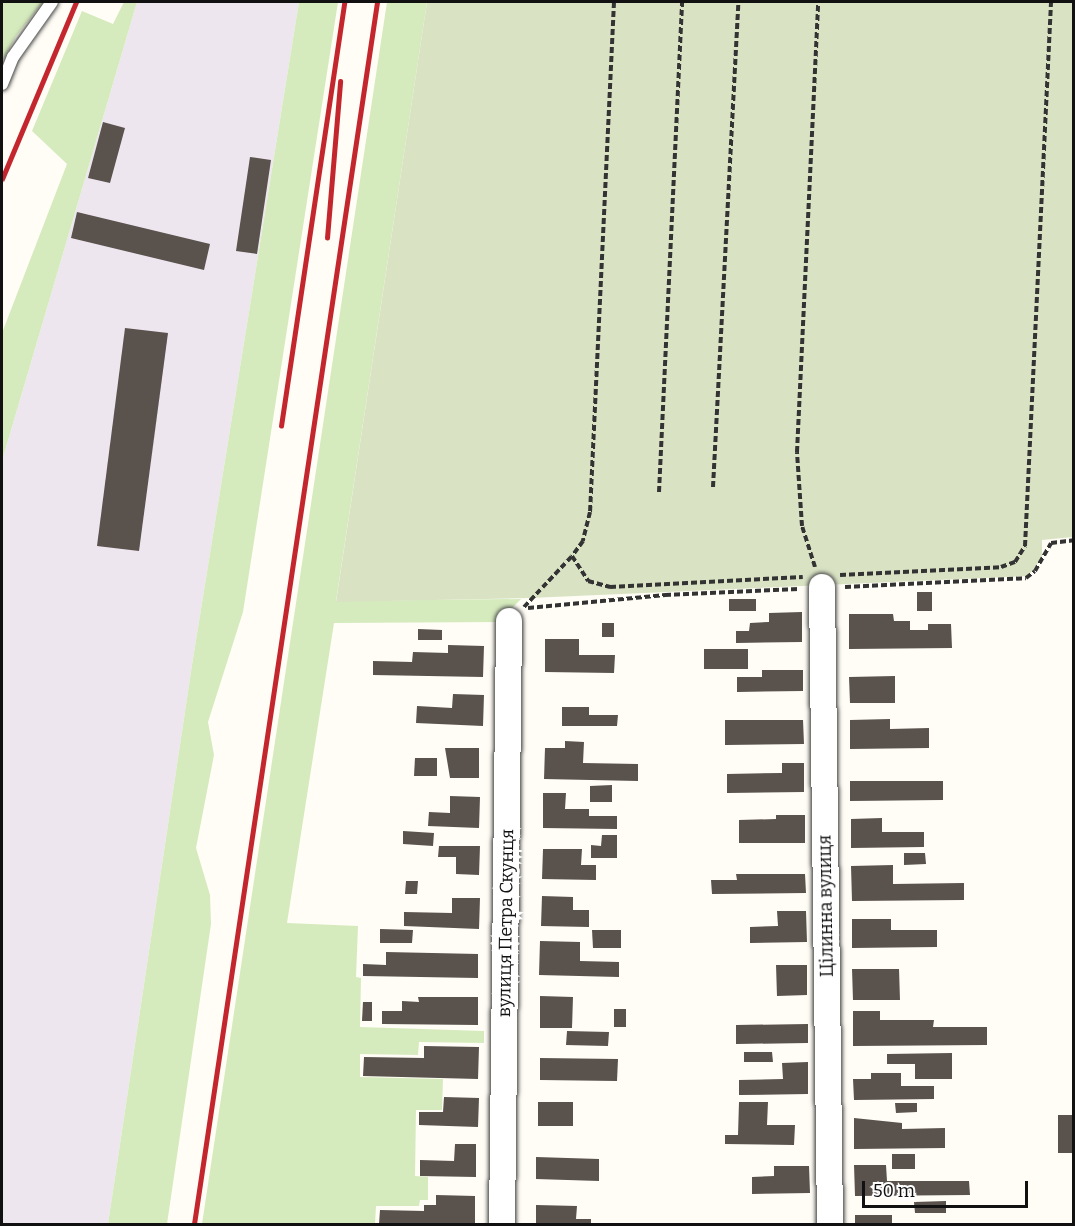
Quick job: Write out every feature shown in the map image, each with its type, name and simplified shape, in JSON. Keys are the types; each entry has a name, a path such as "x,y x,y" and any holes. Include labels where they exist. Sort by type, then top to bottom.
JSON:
{"street":[{"name":"Цілинна вулиця","path":"820,582 830,1224"},
{"name":"вулиця Петра Скунця","path":"502,1224 516,615"}],"lane":[{"path":"2,84 13,57 52,2"}],"path":[{"path":"516,615 572,556 583,541 590,512 614,2"},
{"path":"659,492 682,2"},
{"path":"713,487 738,2"},
{"path":"818,2 797,453 802,526 820,582"},
{"path":"572,556 588,581 610,587 820,582 1001,567 1015,562 1026,546 1051,2"}],"shaded area":[{"path":"137,2 299,2 192,665 108,1224 2,1224 2,461"}],"green space":[{"path":"2,2 43,2 16,36 2,62"},
{"path":"124,2 137,2 2,461 2,333 67,164 32,131 82,11 113,24"},
{"path":"299,2 338,2 243,612 208,722 214,755 196,848 210,895 211,924 167,1224 108,1224 192,665"},
{"path":"387,2 427,2 336,601 521,599 499,622 334,623 287,923 358,926 356,977 361,978 360,1027 484,1031 484,1043 419,1042 418,1055 360,1054 360,1077 443,1079 442,1110 416,1110 415,1176 428,1177 428,1200 420,1200 419,1206 376,1206 375,1224 202,1224"},
{"path":"427,2 1073,2 1073,537 1042,540 1042,558 1028,576 530,598 336,602"}],"building":[{"path":"103,122 125,128 110,183 88,178"},
{"path":"250,157 271,160 257,254 236,251"},
{"path":"77,212 210,244 204,270 71,238"},
{"path":"125,328 168,333 139,551 97,546"},
{"path":"917,592 932,592 932,611 917,611"},
{"path":"729,599 756,599 756,611 729,611"},
{"path":"802,612 802,642 736,643 736,631 749,631 750,623 769,622 769,613"},
{"path":"849,614 893,614 894,621 910,621 910,630 928,630 928,624 951,624 952,648 849,649"},
{"path":"602,623 614,623 614,637 602,637"},
{"path":"418,629 442,630 442,640 418,640"},
{"path":"545,639 579,639 579,655 615,655 614,673 545,672"},
{"path":"448,645 484,646 483,677 373,675 373,661 412,662 413,652 448,653"},
{"path":"704,649 748,649 748,669 704,669"},
{"path":"762,670 803,670 803,691 737,692 737,677 762,677"},
{"path":"895,676 895,703 850,703 849,677"},
{"path":"453,694 484,695 483,726 416,723 417,706 452,708"},
{"path":"562,707 589,707 589,715 618,715 617,726 562,726"},
{"path":"890,719 890,729 929,728 929,748 850,749 850,720"},
{"path":"725,720 803,720 804,744 725,745"},
{"path":"565,741 584,742 583,763 638,764 638,781 544,779 545,748 565,748"},
{"path":"445,748 479,748 479,778 450,778"},
{"path":"415,758 437,758 437,776 414,776"},
{"path":"782,763 804,763 804,792 727,793 727,774 782,773"},
{"path":"850,781 943,781 943,800 850,801"},
{"path":"612,785 612,802 590,802 590,786"},
{"path":"543,793 566,793 565,809 589,809 589,816 617,816 617,829 543,828"},
{"path":"450,796 480,797 479,828 428,826 429,812 450,813"},
{"path":"776,815 805,815 805,843 739,843 739,820 776,819"},
{"path":"882,818 882,832 924,832 924,847 851,848 851,819"},
{"path":"403,831 434,833 433,846 403,844"},
{"path":"602,835 617,835 617,858 591,858 591,845 601,846"},
{"path":"439,846 480,846 479,875 456,874 456,857 438,857"},
{"path":"543,849 582,849 581,865 596,865 596,880 542,879"},
{"path":"904,853 925,853 926,864 904,865"},
{"path":"893,865 893,884 964,883 964,900 852,901 851,866"},
{"path":"736,874 805,874 806,893 712,894 711,880 737,880"},
{"path":"406,881 418,881 417,894 405,894"},
{"path":"542,896 573,897 573,910 589,910 589,927 541,926"},
{"path":"452,898 480,898 479,929 404,926 404,912 452,913"},
{"path":"777,911 806,911 807,942 750,943 750,927 778,926"},
{"path":"852,919 891,919 891,930 937,930 937,947 852,948"},
{"path":"380,929 413,930 412,943 380,943"},
{"path":"592,930 621,930 621,948 593,948"},
{"path":"540,941 580,942 580,961 619,962 619,977 539,975"},
{"path":"386,952 478,954 478,978 363,976 363,964 386,965"},
{"path":"776,965 807,965 807,995 777,996"},
{"path":"852,969 899,969 900,1000 853,1000"},
{"path":"540,996 573,997 572,1028 540,1028"},
{"path":"418,997 478,997 478,1025 382,1024 382,1011 402,1011 402,1001 419,1002"},
{"path":"363,1002 372,1002 372,1021 362,1021"},
{"path":"614,1009 626,1009 626,1027 614,1027"},
{"path":"853,1011 880,1011 880,1020 934,1020 933,1027 987,1027 987,1045 853,1046"},
{"path":"808,1024 808,1043 736,1044 736,1025"},
{"path":"567,1031 609,1032 608,1046 566,1045"},
{"path":"424,1046 479,1047 478,1079 363,1076 364,1057 424,1058"},
{"path":"744,1052 772,1052 773,1062 744,1062"},
{"path":"952,1053 952,1079 915,1079 915,1064 887,1064 887,1054"},
{"path":"540,1058 618,1059 617,1081 540,1080"},
{"path":"808,1062 808,1094 739,1095 739,1080 783,1079 782,1063"},
{"path":"871,1073 901,1073 901,1086 934,1086 934,1099 854,1100 853,1079 871,1079"},
{"path":"444,1097 479,1098 478,1127 419,1125 419,1112 443,1112"},
{"path":"538,1102 573,1102 573,1126 538,1126"},
{"path":"739,1102 768,1102 767,1125 795,1125 794,1145 725,1144 725,1135 738,1135"},
{"path":"895,1103 917,1103 917,1112 896,1113"},
{"path":"1058,1115 1074,1115 1074,1153 1058,1153"},
{"path":"854,1118 902,1123 902,1129 945,1128 945,1148 854,1149"},
{"path":"455,1144 476,1144 476,1177 420,1176 420,1160 454,1161"},
{"path":"892,1154 915,1154 915,1169 892,1169"},
{"path":"536,1157 599,1159 599,1181 536,1179"},
{"path":"854,1165 886,1165 887,1181 969,1181 970,1195 855,1196"},
{"path":"774,1166 809,1166 810,1193 752,1194 752,1177 774,1176"},
{"path":"436,1195 475,1196 475,1224 379,1224 380,1210 424,1211 424,1205 436,1205"},
{"path":"946,1201 946,1213 915,1213 914,1202"},
{"path":"536,1205 577,1206 576,1219 591,1219 591,1224 536,1224"},
{"path":"855,1215 892,1215 892,1224 855,1224"}],"railway":[{"path":"2,179 76,2"},
{"path":"281,426 344,2"},
{"path":"194,1224 377,2"},
{"path":"327,238 340,82"}]}
